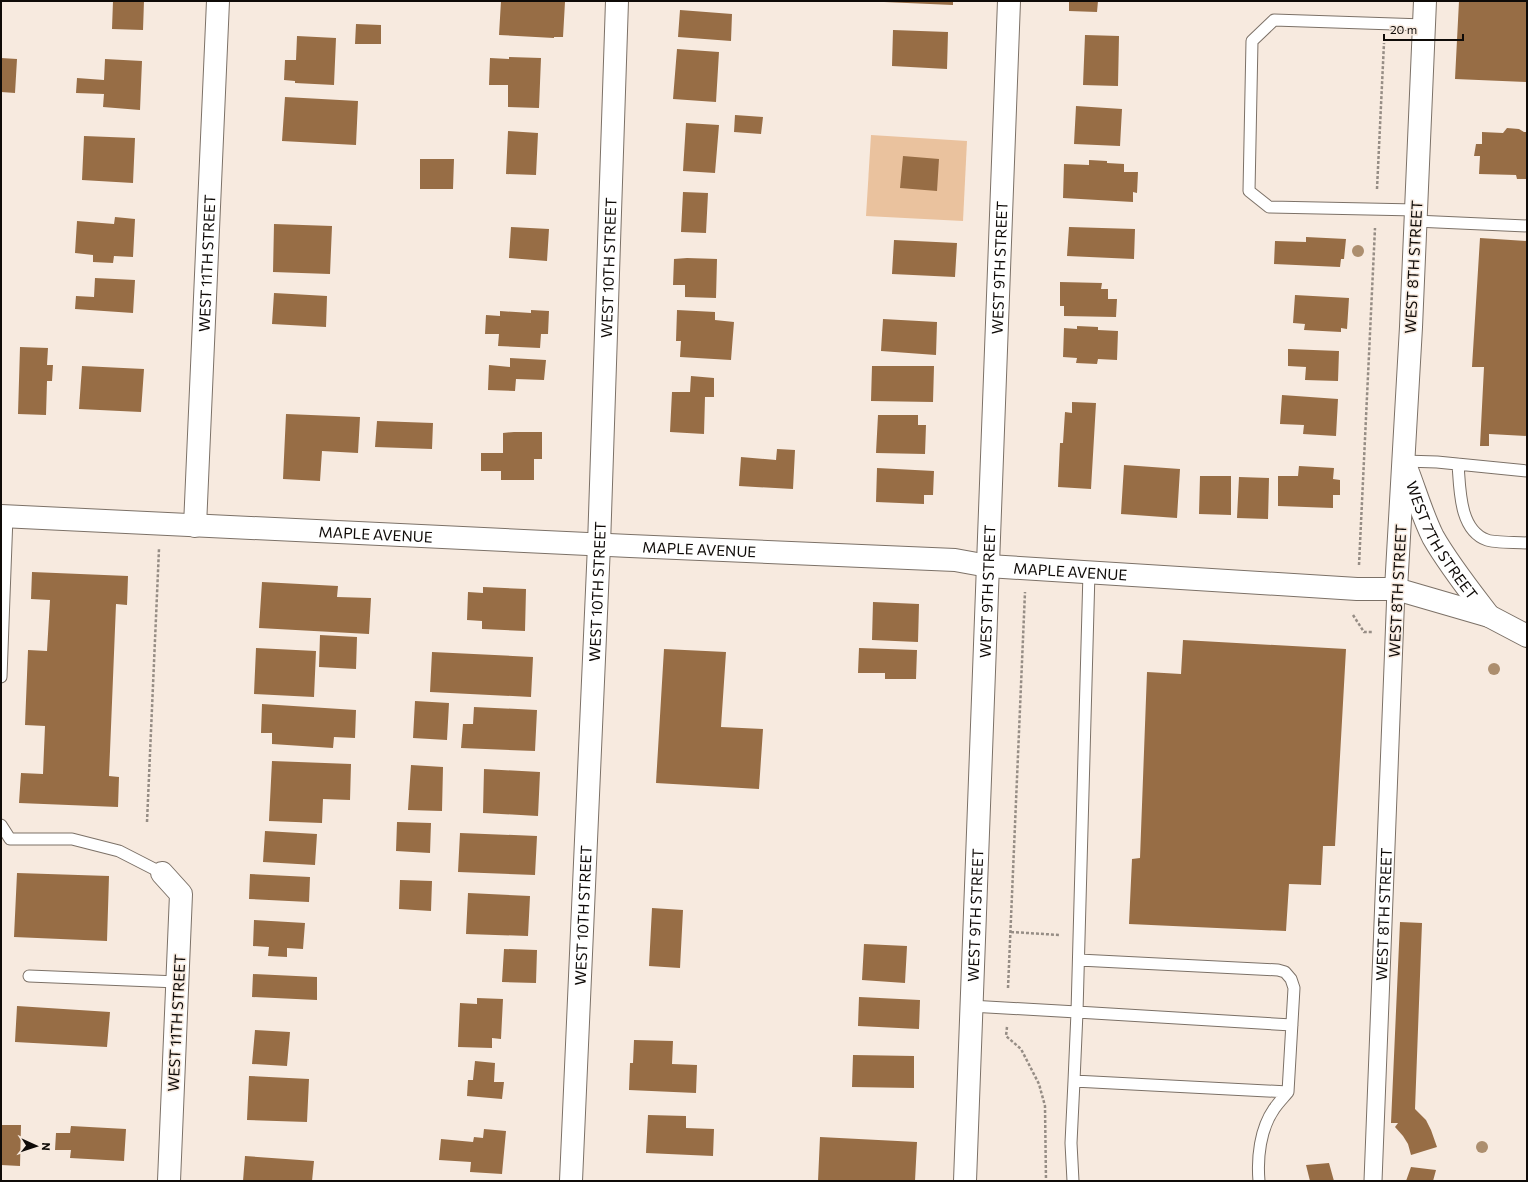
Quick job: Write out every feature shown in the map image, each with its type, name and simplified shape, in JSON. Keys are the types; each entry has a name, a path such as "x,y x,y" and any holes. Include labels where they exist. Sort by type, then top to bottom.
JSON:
{"street":[{"name":"WEST 11TH STREET","path":"195,526 218,1"},
{"name":"WEST 10TH STREET","path":"571,1181 599,545 617,1"},
{"name":"WEST 9TH STREET","path":"965,1181 970,1006 1009,1"},
{"name":"WEST 8TH STREET","path":"1373,1181 1396,589 1404,461 1425,1"},
{"name":"WEST 7TH STREET","path":"1404,461 1433,537 1453,569 1488,616"},
{"name":"MAPLE AVENUE","path":"4,516 599,545 956,560 988,566 1357,589 1396,589"},
{"name":"WEST 7TH STREET","path":"1396,589 1488,616 1527,636"},
{"name":"WEST 11TH STREET","path":"162,873 182,894 169,1181"}],"lane":[{"path":"1424,25 1274,20 1252,41 1248,191 1269,207 1376,209 1416,215 1527,226"},
{"path":"1404,461 1458,464 1527,472"},
{"path":"1458,464 1460,499 1471,529 1487,540 1527,543"},
{"path":"1,677 4,516"},
{"path":"1073,1181 1071,1143 1080,936 1089,572"},
{"path":"1,825 10,839 72,840 119,851 162,873"},
{"path":"1079,960 1278,970 1285,972 1291,979 1294,988 1288,1092 1273,1110 1261,1138 1258,1157 1259,1181"},
{"path":"29,976 178,982"},
{"path":"970,1006 1292,1025"},
{"path":"1074,1081 1288,1092"}],"path":[{"path":"1384,24 1361,546 1354,615 1364,632 1395,633"},
{"path":"147,822 161,524"},
{"path":"1033,595 1025,594 1006,1036 1021,1049 1039,1084 1045,1106 1046,1181"},
{"path":"1346,615 1354,615"},
{"path":"1011,932 1080,936"}],"shaded area":[{"path":"871,135 967,141 963,221 866,216"}],"building":[{"path":"113,1 144,1 143,30 112,29"},
{"path":"501,1 565,2 563,37 554,38 499,35"},
{"path":"953,1 953,5 884,2"},
{"path":"1069,1 1098,1 1097,12 1069,11"},
{"path":"1459,1 1527,1 1527,82 1455,79"},
{"path":"680,10 732,14 731,41 678,37"},
{"path":"356,24 381,25 381,44 355,44"},
{"path":"893,30 948,32 947,69 892,66"},
{"path":"1085,35 1119,36 1118,86 1083,85"},
{"path":"297,36 336,38 334,85 295,83 295,81 284,80 285,60 296,60"},
{"path":"677,49 719,52 716,102 673,99"},
{"path":"509,57 541,58 539,108 508,107 508,85 489,85 490,58 509,59"},
{"path":"1,58 17,59 15,93 1,92"},
{"path":"105,59 142,61 140,110 103,107 104,94 76,93 77,78 104,80"},
{"path":"285,97 358,101 356,145 282,141"},
{"path":"1076,106 1122,109 1120,146 1074,144"},
{"path":"735,115 763,117 761,134 734,132"},
{"path":"686,123 719,125 715,173 683,171"},
{"path":"1507,128 1519,129 1527,132 1527,179 1517,179 1516,175 1479,174 1480,156 1474,156 1476,144 1482,144 1482,132 1503,133"},
{"path":"508,131 538,133 536,175 506,174"},
{"path":"84,136 135,138 133,183 82,180"},
{"path":"903,156 939,159 937,191 900,188"},
{"path":"420,159 454,159 453,189 420,189"},
{"path":"1089,160 1124,164 1124,172 1138,172 1137,193 1133,192 1133,202 1063,198 1064,164 1089,165"},
{"path":"683,192 708,193 706,233 681,232"},
{"path":"115,217 135,219 133,257 114,256 113,263 93,262 93,255 75,253 77,221 114,224"},
{"path":"274,224 332,226 330,274 273,272"},
{"path":"511,227 549,229 547,261 509,258"},
{"path":"1069,227 1135,229 1134,259 1067,256"},
{"path":"1306,237 1346,239 1344,259 1341,259 1340,267 1274,264 1275,241 1306,242"},
{"path":"1480,238 1527,241 1527,436 1489,434 1489,446 1480,446 1484,367 1472,367"},
{"path":"894,240 957,243 955,277 892,274"},
{"path":"674,259 717,259 716,298 685,297 685,285 673,285"},
{"path":"95,278 135,280 133,313 75,309 76,296 94,297"},
{"path":"1060,282 1102,283 1101,289 1108,289 1108,299 1117,299 1116,317 1064,316 1064,306 1060,306"},
{"path":"274,293 327,296 326,327 272,324"},
{"path":"1295,295 1349,298 1347,329 1341,328 1341,332 1304,330 1305,324 1293,323"},
{"path":"531,310 549,311 548,334 541,334 540,348 498,346 499,334 485,334 486,315 500,316 500,311 531,313"},
{"path":"677,310 715,312 715,320 734,322 731,360 680,357 681,341 676,341"},
{"path":"883,319 937,322 936,355 881,351"},
{"path":"1077,326 1098,327 1098,330 1118,331 1117,360 1098,359 1097,364 1076,363 1077,358 1063,357 1064,328 1077,329"},
{"path":"20,347 48,348 47,365 53,365 52,381 47,381 46,415 18,414"},
{"path":"1288,349 1339,351 1338,381 1305,380 1306,367 1288,366"},
{"path":"510,358 546,360 544,380 516,379 515,391 488,390 489,365 510,367"},
{"path":"82,366 144,369 141,412 79,409"},
{"path":"872,366 934,366 933,402 871,401"},
{"path":"691,376 714,378 714,397 705,397 704,434 670,432 672,392 690,392"},
{"path":"1282,395 1338,399 1336,436 1303,434 1304,425 1280,424"},
{"path":"1072,402 1096,403 1091,489 1058,487 1060,443 1063,443 1065,412 1072,413"},
{"path":"286,414 360,417 358,453 322,451 320,481 283,479"},
{"path":"878,415 918,415 918,425 926,425 925,454 876,453"},
{"path":"377,421 433,423 432,449 375,447"},
{"path":"542,432 542,459 534,459 534,480 501,480 501,471 481,471 481,453 503,453 503,433"},
{"path":"777,449 795,450 793,489 739,486 741,457 776,460"},
{"path":"1124,465 1180,469 1177,518 1121,514"},
{"path":"1299,466 1334,468 1333,479 1340,480 1340,495 1333,495 1333,508 1278,506 1278,476 1298,476"},
{"path":"877,468 934,471 933,495 924,495 924,504 876,502"},
{"path":"1200,476 1231,476 1231,515 1199,514"},
{"path":"1239,477 1269,478 1268,519 1237,518"},
{"path":"32,572 128,576 127,605 116,604 109,776 119,777 118,807 19,803 21,773 43,774 45,726 25,725 28,650 47,651 50,600 31,599"},
{"path":"262,582 338,586 337,597 371,598 369,634 259,628"},
{"path":"483,587 526,589 525,631 482,629 482,621 467,620 468,592 483,593"},
{"path":"873,602 919,604 918,642 872,640"},
{"path":"320,635 357,637 356,669 319,667"},
{"path":"1183,640 1346,649 1335,846 1323,846 1321,885 1289,884 1286,931 1129,924 1132,859 1140,858 1147,672 1181,674"},
{"path":"256,648 316,651 314,697 254,694"},
{"path":"859,648 917,650 916,679 885,679 885,673 858,673"},
{"path":"664,649 726,652 721,727 763,729 759,789 656,783"},
{"path":"432,652 533,657 531,697 430,692"},
{"path":"415,701 449,703 447,740 413,738"},
{"path":"262,704 356,710 355,738 334,737 333,748 272,744 272,733 261,733"},
{"path":"474,707 537,710 535,751 461,748 463,724 473,724"},
{"path":"272,761 351,764 350,800 323,799 322,823 269,821"},
{"path":"411,765 443,767 442,811 408,810"},
{"path":"484,769 540,772 538,816 483,813"},
{"path":"397,822 431,823 430,853 396,851"},
{"path":"265,831 317,834 315,865 263,862"},
{"path":"460,833 537,836 535,875 458,872"},
{"path":"17,873 109,876 107,941 14,937"},
{"path":"250,874 310,877 309,902 249,899"},
{"path":"400,880 432,881 431,911 399,909"},
{"path":"468,893 530,896 528,936 466,934"},
{"path":"652,908 683,910 680,968 649,966"},
{"path":"254,920 305,923 303,949 287,948 287,957 268,956 269,947 253,946"},
{"path":"1400,922 1422,923 1415,1109 1426,1120 1437,1147 1411,1155 1408,1144 1395,1127 1398,1123 1391,1123"},
{"path":"864,944 907,946 905,983 862,980"},
{"path":"504,949 537,950 536,983 502,982"},
{"path":"253,974 317,977 317,1000 252,997"},
{"path":"859,997 920,1000 919,1029 858,1026"},
{"path":"477,998 503,999 501,1039 492,1038 492,1048 458,1047 460,1003 477,1004"},
{"path":"17,1006 110,1012 107,1047 15,1042"},
{"path":"255,1030 290,1032 287,1066 252,1064"},
{"path":"634,1040 673,1041 672,1064 697,1065 696,1093 629,1090 630,1063 633,1063"},
{"path":"853,1055 914,1056 914,1088 852,1087"},
{"path":"475,1061 495,1063 494,1082 504,1082 502,1099 467,1096 468,1080 473,1080"},
{"path":"249,1076 309,1079 307,1122 247,1120"},
{"path":"648,1115 686,1116 686,1128 714,1129 713,1156 646,1153"},
{"path":"1,1125 21,1125 20,1166 1,1165"},
{"path":"71,1126 126,1129 124,1161 70,1158 71,1150 55,1150 56,1133 70,1133"},
{"path":"484,1129 506,1131 502,1174 470,1172 471,1162 439,1160 441,1139 473,1142 474,1137 483,1138"},
{"path":"820,1137 917,1142 915,1181 818,1181"},
{"path":"245,1156 314,1161 312,1181 243,1181"},
{"path":"1329,1163 1334,1181 1310,1181 1306,1165"},
{"path":"1411,1167 1436,1170 1433,1181 1406,1181"}]}
